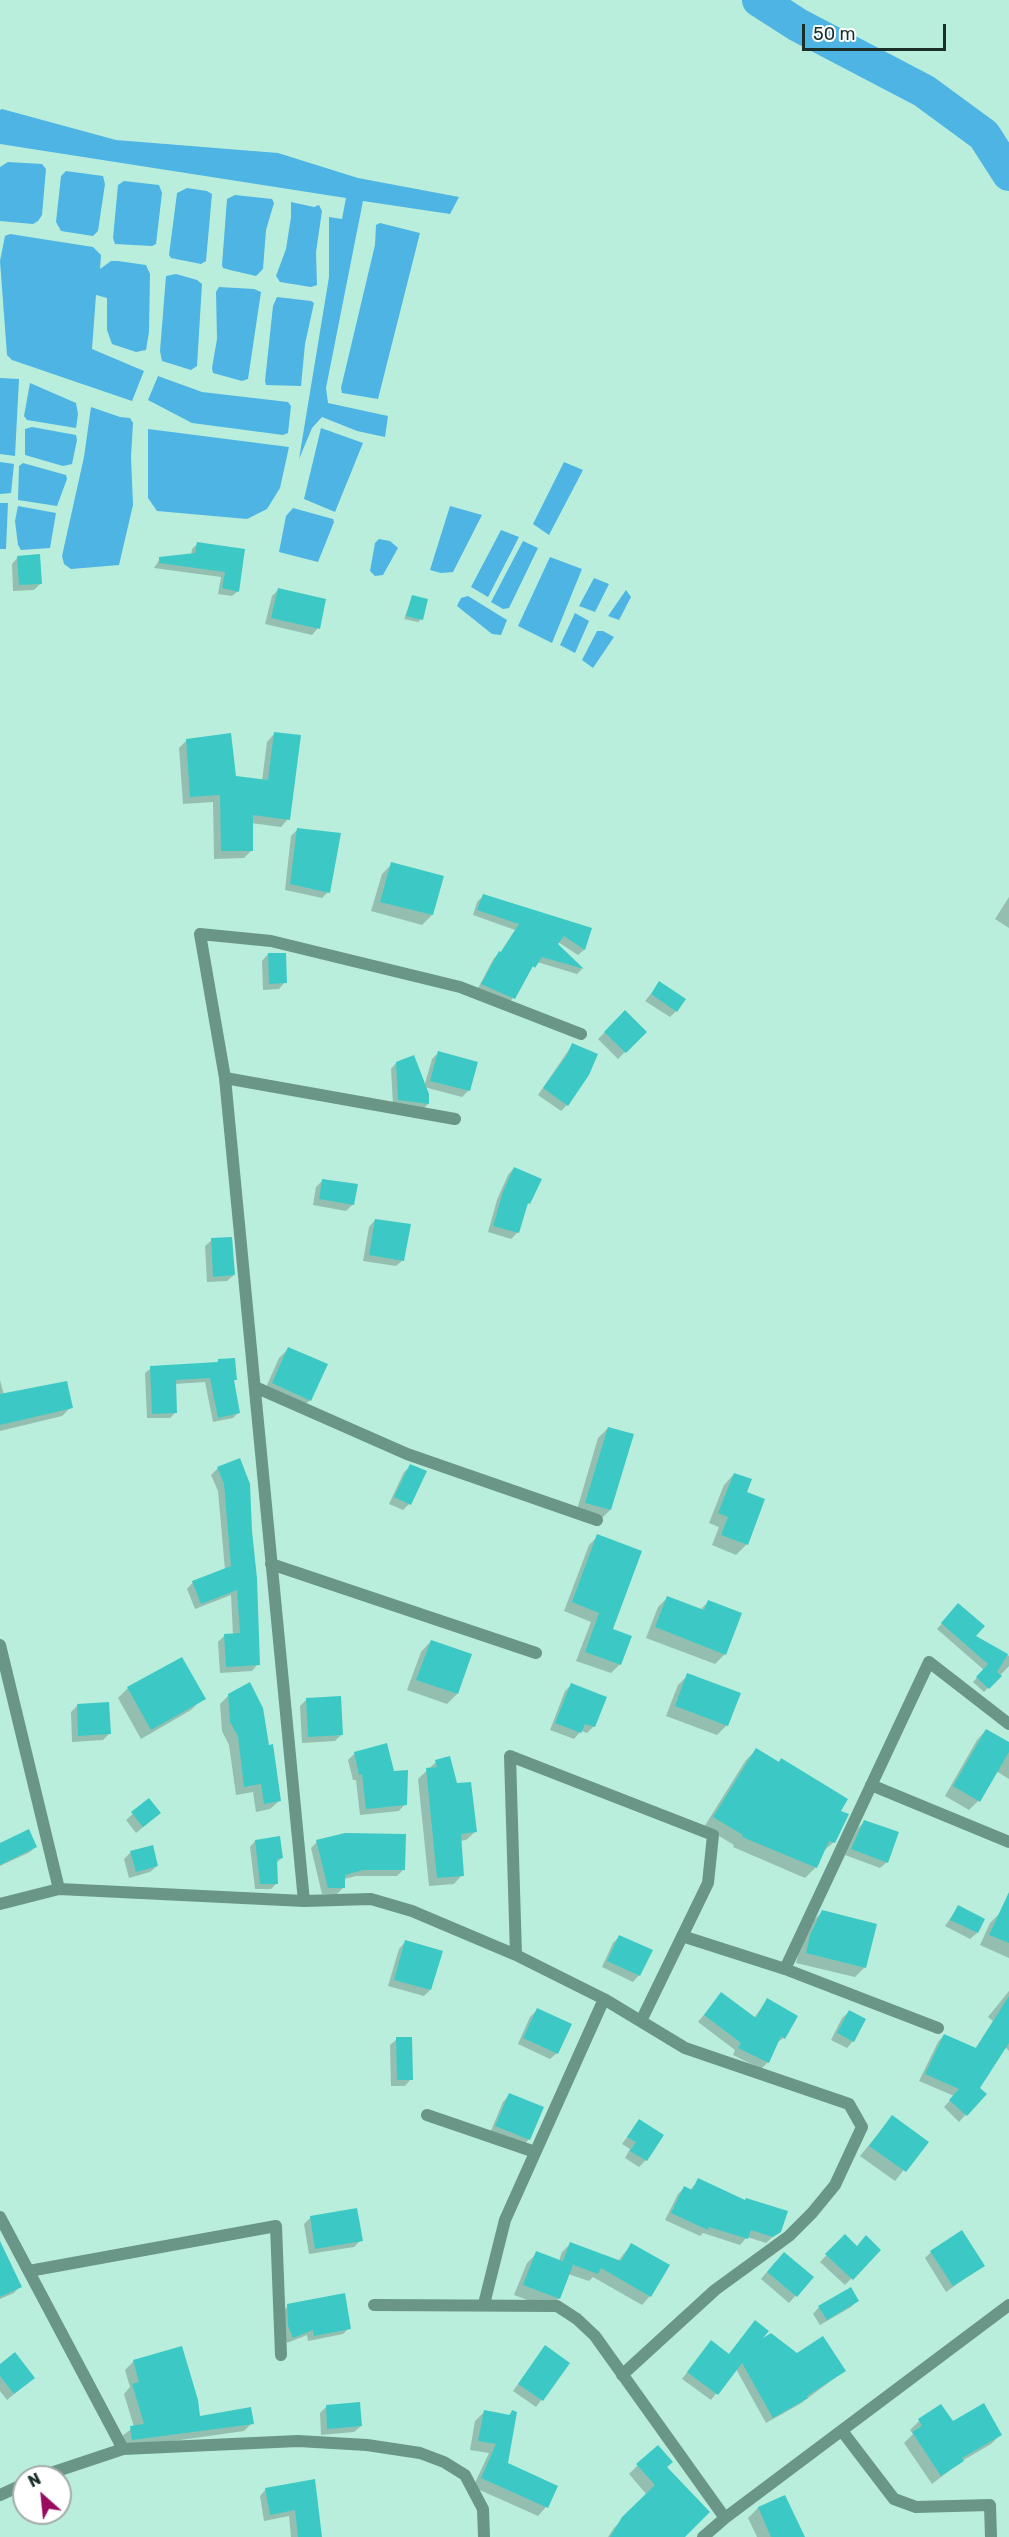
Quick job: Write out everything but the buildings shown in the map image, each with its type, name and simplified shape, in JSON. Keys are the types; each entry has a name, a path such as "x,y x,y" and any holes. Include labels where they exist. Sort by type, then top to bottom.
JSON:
{"street":[{"path":"304,1901 225,1078 200,934 272,941 460,987 581,1034"},
{"path":"225,1078 455,1119"},
{"path":"255,1387 407,1454 597,1520"},
{"path":"271,1564 536,1653"},
{"path":"0,1645 59,1889"},
{"path":"785,1969 929,1662 1009,1724"},
{"path":"516,1955 510,1756 712,1835 708,1883 640,2021"},
{"path":"871,1785 1009,1842"},
{"path":"0,1904 59,1889 304,1901 371,1899 412,1911 516,1955 604,2000 685,2048 849,2104 862,2127 835,2185 812,2213 789,2236 715,2290 622,2375"},
{"path":"682,1936 785,1969 938,2028"},
{"path":"484,2304 505,2220 604,2000"},
{"path":"427,2115 535,2152"},
{"path":"0,2217 123,2449"},
{"path":"29,2271 276,2226 281,2355"},
{"path":"374,2305 557,2306 577,2319 595,2336 724,2518"},
{"path":"703,2537 724,2518 1009,2305"},
{"path":"842,2431 894,2499 916,2506 990,2505 991,2537"},
{"path":"72,2466 123,2449 298,2441 368,2445 420,2453 444,2462 465,2475 483,2509 484,2537"}],"water":[{"path":"0,110 116,140 278,153 358,178 459,197 450,214 363,201 326,388 328,403 388,416 385,437 357,431 322,417 312,428 299,459 329,277 329,217 342,219 346,198 0,144"},
{"path":"8,162 42,164 46,169 42,215 33,224 0,221 0,167"},
{"path":"66,171 103,176 105,184 98,231 93,236 61,231 56,222 61,176"},
{"path":"124,181 159,185 162,193 156,244 152,246 115,244 113,238 118,185"},
{"path":"187,188 212,194 206,261 201,264 171,258 169,255 177,193"},
{"path":"235,195 272,199 274,203 266,230 263,269 256,276 223,268 222,265 227,199"},
{"path":"291,202 314,207 319,205 322,211 316,252 317,285 311,287 280,282 276,276 286,249"},
{"path":"380,223 420,233 378,399 342,393 341,388 375,245 376,225"},
{"path":"10,234 93,247 101,255 100,269 111,261 146,265 150,274 149,332 146,350 136,352 112,344 107,330 107,298 96,295 92,349 144,371 132,401 12,360 7,355 0,261 5,236"},
{"path":"176,274 197,280 202,284 197,366 191,370 162,361 160,351 166,276"},
{"path":"219,287 254,289 261,292 248,379 242,381 213,373 217,339 216,292"},
{"path":"277,297 314,303 305,344 301,386 266,385 273,306"},
{"path":"158,376 202,392 288,402 291,406 288,433 283,435 192,423 148,400"},
{"path":"0,378 19,379 15,456 0,454"},
{"path":"30,383 76,403 78,414 76,428 27,420 24,416"},
{"path":"91,407 130,418 133,423 131,457 133,505 119,565 71,569 64,564 62,556 84,457"},
{"path":"32,427 76,435 72,464 63,466 25,455 25,429"},
{"path":"321,428 363,443 335,512 304,499"},
{"path":"148,429 289,447 280,488 267,509 247,519 157,511 148,498"},
{"path":"0,462 14,464 11,493 0,494"},
{"path":"564,462 583,470 549,535 533,524"},
{"path":"23,463 66,475 67,479 57,506 18,500 19,466"},
{"path":"0,503 8,503 6,549 0,549"},
{"path":"18,506 56,513 50,548 21,550 18,545 15,521"},
{"path":"450,506 482,515 453,572 441,573 430,570"},
{"path":"293,508 333,519 334,522 318,562 279,552 286,516"},
{"path":"501,530 519,537 488,597 471,587"},
{"path":"379,539 390,541 398,548 383,575 375,576 370,571 375,543"},
{"path":"523,541 538,548 509,608 503,609 491,602"},
{"path":"550,557 582,569 552,643 518,626"},
{"path":"594,578 609,584 595,612 579,606"},
{"path":"626,590 631,597 619,620 608,616"},
{"path":"468,596 507,620 501,635 492,634 457,606 461,598"},
{"path":"575,613 589,621 575,653 560,645"},
{"path":"597,631 603,631 614,637 593,668 582,660"}],"waterway":[{"path":"759,0 798,25 924,91 984,135 1009,174"}]}
